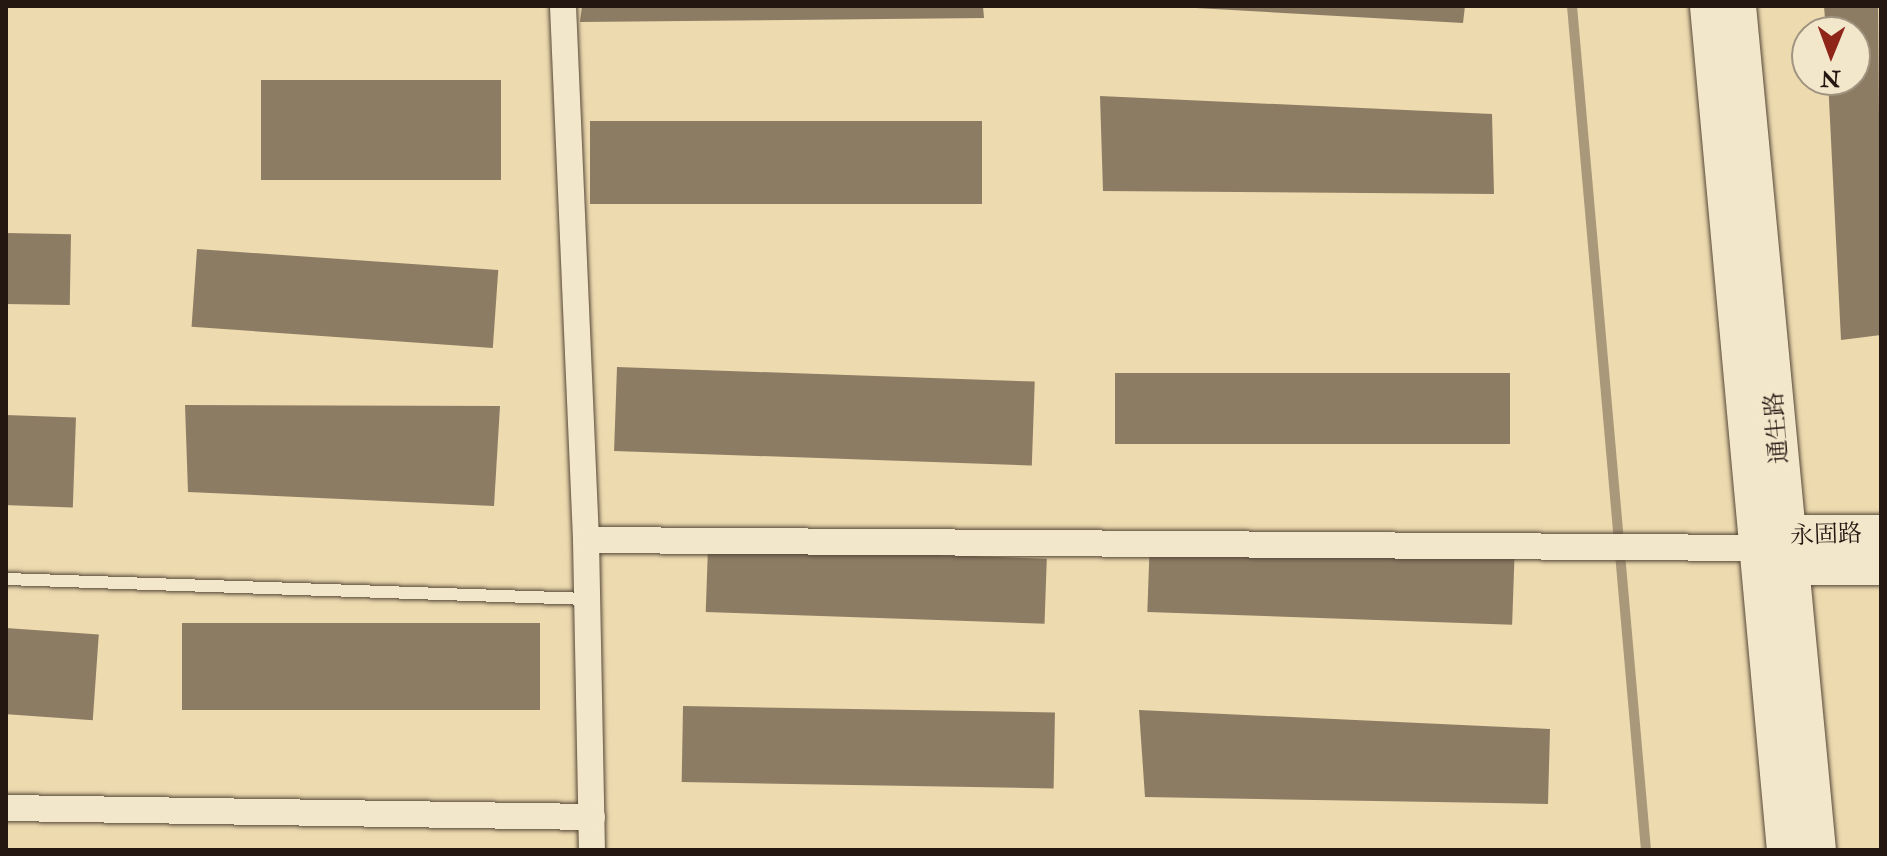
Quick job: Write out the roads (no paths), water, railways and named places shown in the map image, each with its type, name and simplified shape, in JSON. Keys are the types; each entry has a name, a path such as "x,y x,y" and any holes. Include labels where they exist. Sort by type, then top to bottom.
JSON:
{"street":[{"path":"563,6 586,540 592,850"},
{"name":"通生路","path":"1708,6 1818,850"},
{"name":"通生路","path":"1738,6 1778,549 1785,850"},
{"name":"永固路","path":"1778,549 1881,533"},
{"path":"586,540 1778,549"},
{"name":"永固路","path":"1778,549 1881,567"},
{"path":"6,808 592,817"}],"lane":[{"path":"6,579 587,599"}],"waterway":[{"path":"1572,6 1646,850"}]}
